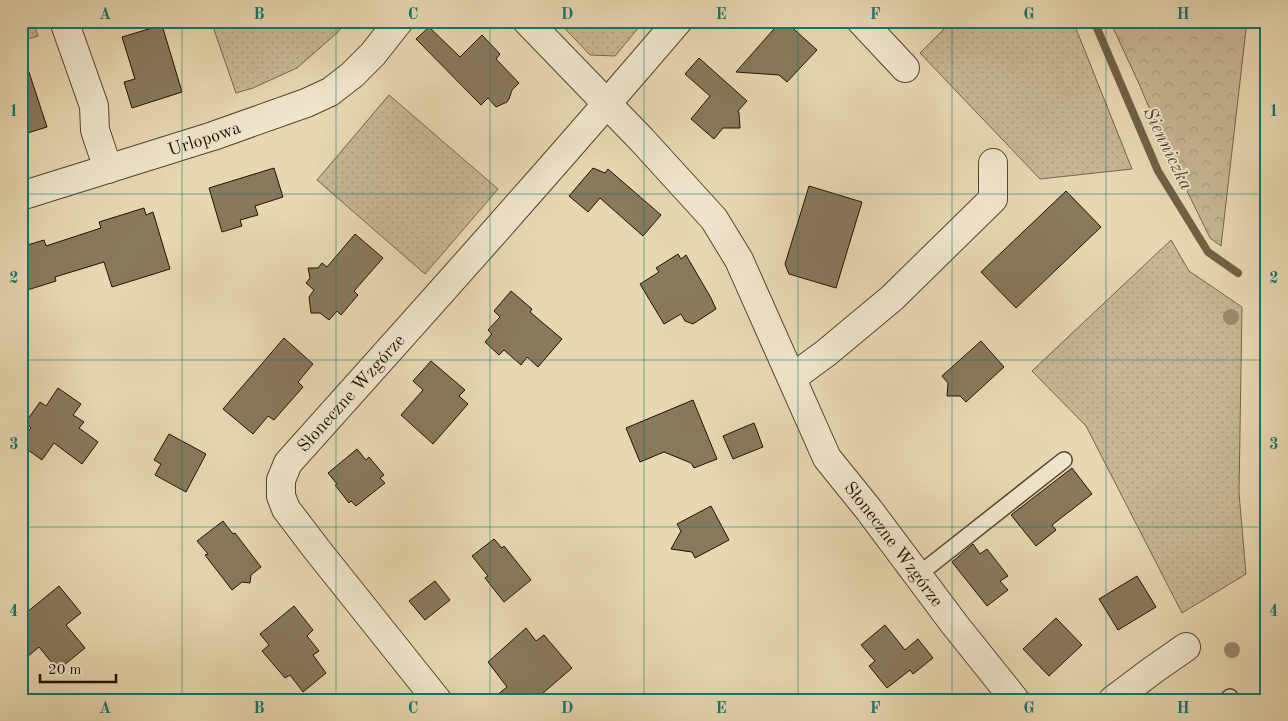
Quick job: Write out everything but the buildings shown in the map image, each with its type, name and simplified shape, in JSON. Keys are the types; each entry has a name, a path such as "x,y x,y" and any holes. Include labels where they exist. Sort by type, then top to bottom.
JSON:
{"street":[{"path":"64,21 94,106 95,130 108,169"},
{"name":"Urlopowa","path":"21,196 213,136 306,103 330,92 352,76 374,54 399,21"},
{"name":"Słoneczne Wzgórze","path":"527,21 642,140 714,219 739,260 827,458 1015,700"},
{"name":"Słoneczne Wzgórze","path":"437,700 286,509 281,496 281,480 288,463 475,254 678,21"},
{"path":"860,21 904,68"},
{"path":"792,378 826,353 892,298 993,199 993,163"},
{"path":"1118,698 1186,647"}],"lane":[{"path":"918,575 1064,460"}],"green space":[{"path":"21,21 33,21 38,36 21,41"},
{"path":"211,21 347,21 338,32 297,68 253,88 236,93"},
{"path":"558,21 644,21 615,56 590,55"},
{"path":"952,21 1073,21 1132,169 1040,179 920,53"},
{"path":"1110,21 1247,21 1221,246 1210,238 1166,148"},
{"path":"389,95 498,189 425,274 317,180"},
{"path":"1171,240 1189,271 1242,307 1239,493 1246,574 1182,613 1086,426 1032,371"}],"waterway":[{"name":"Sienniczka","path":"1094,21 1158,171 1208,252 1238,273"}]}
